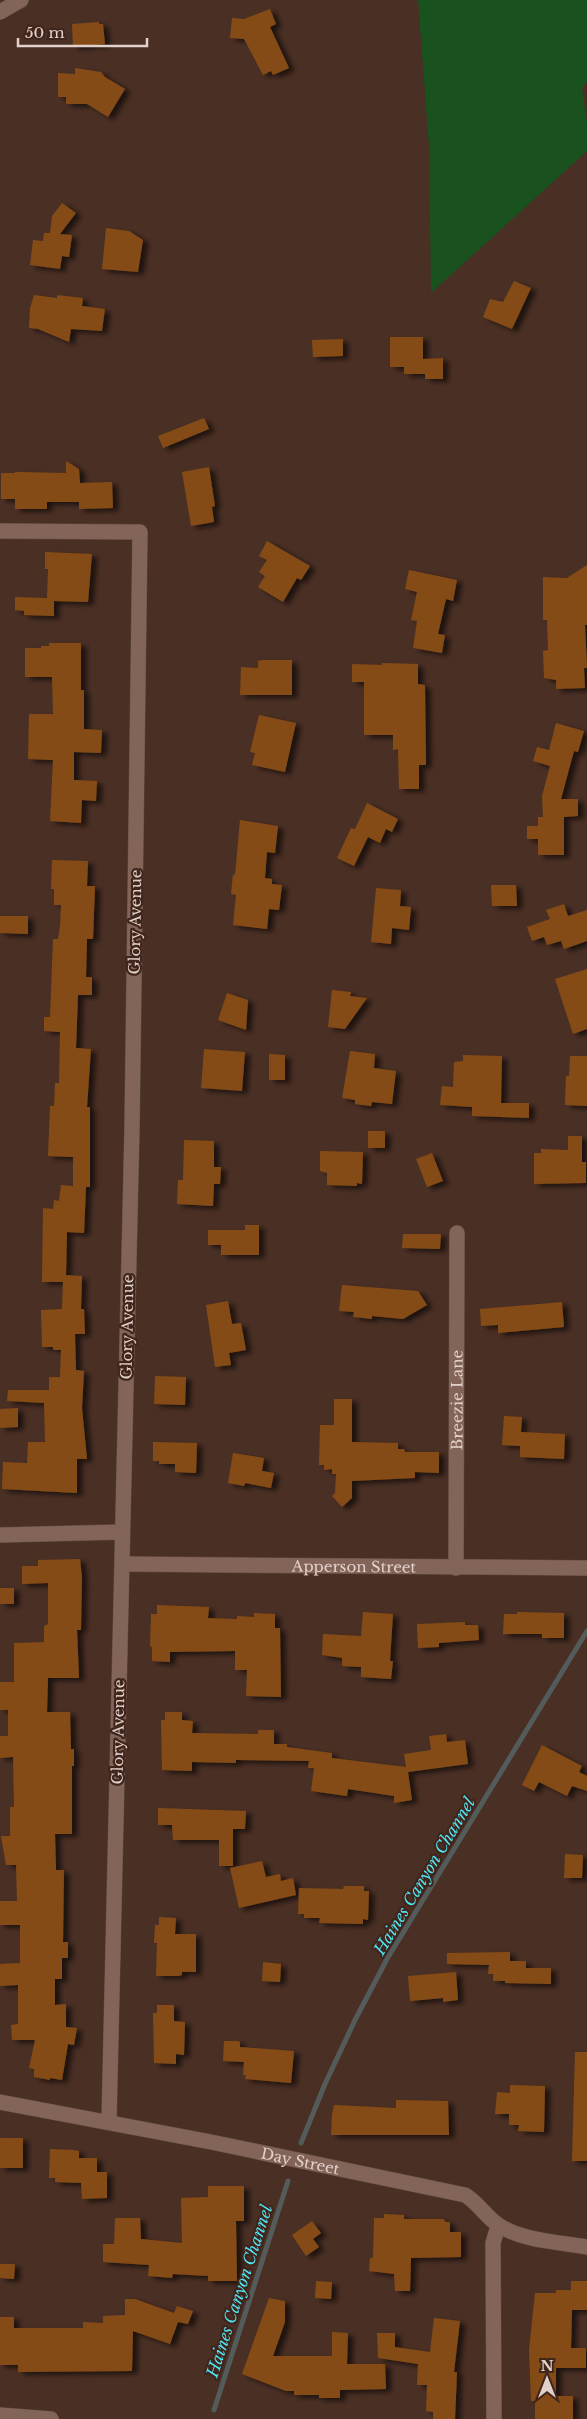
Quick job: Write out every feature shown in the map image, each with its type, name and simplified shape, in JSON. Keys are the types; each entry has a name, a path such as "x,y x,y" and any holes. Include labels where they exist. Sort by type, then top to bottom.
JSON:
{"street":[{"path":"0,12 21,0"},
{"name":"Glory Avenue","path":"0,531 140,532 132,1128 109,2122"},
{"name":"Breezie Lane","path":"456,1568 458,1233"},
{"path":"0,1535 122,1532"},
{"name":"Apperson Street","path":"122,1564 587,1568"},
{"name":"Day Street","path":"0,2102 109,2122 465,2195 476,2202 498,2226 521,2235 587,2247"},
{"path":"494,2419 494,2244 498,2226"},
{"path":"0,2416 51,2419"}],"green space":[{"path":"418,0 587,0 587,82 582,88 587,123 587,151 431,293 429,147"}],"building":[{"path":"270,9 276,24 270,27 289,68 273,75 271,71 263,75 244,39 230,38 232,18 244,19"},
{"path":"99,22 99,24 103,24 105,44 73,47 72,24"},
{"path":"75,68 101,72 105,77 125,89 108,117 87,104 66,104 66,97 58,97 58,73 75,74"},
{"path":"62,203 76,213 60,234 72,235 69,257 62,256 60,269 30,265 33,240 43,241 44,233 50,233 52,216"},
{"path":"106,228 129,231 143,240 138,272 102,269"},
{"path":"514,281 531,288 512,329 483,317 490,299 503,302"},
{"path":"34,295 57,298 57,295 83,298 82,306 105,309 102,331 71,329 69,342 38,329 29,328 30,308"},
{"path":"390,337 423,337 423,359 443,358 443,379 425,379 425,374 404,374 404,367 390,367"},
{"path":"343,339 343,356 313,357 312,340"},
{"path":"204,418 209,429 163,448 158,436"},
{"path":"66,461 79,469 80,483 112,482 113,508 79,509 79,502 47,502 47,509 15,509 15,499 1,499 1,473 66,473"},
{"path":"209,467 215,506 212,507 214,522 191,526 182,472"},
{"path":"267,541 310,566 301,580 297,578 283,602 258,587 265,576 259,572 267,560 259,556"},
{"path":"45,552 92,554 88,602 54,601 54,616 24,615 24,611 15,610 15,597 47,598 48,569 45,569"},
{"path":"587,565 587,625 585,625 587,668 584,668 585,688 556,689 556,680 544,678 543,651 548,650 547,620 543,620 543,577 567,578"},
{"path":"409,570 457,580 453,601 446,599 438,634 445,635 442,653 413,648 417,621 411,620 417,592 405,589"},
{"path":"49,643 81,643 81,690 84,690 84,729 102,730 101,753 74,752 74,780 97,781 96,801 82,800 81,823 50,821 53,760 28,759 29,714 53,714 52,677 25,677 25,648 41,648 41,646 49,646"},
{"path":"292,660 292,695 240,695 241,667 258,668 258,661"},
{"path":"382,663 418,664 418,684 425,685 426,765 419,765 419,789 399,789 398,749 393,750 393,735 364,735 364,682 352,682 352,664 382,665"},
{"path":"259,715 296,723 285,772 252,765 255,753 250,752"},
{"path":"556,723 584,731 578,752 574,751 561,799 578,799 578,816 564,817 564,855 538,855 538,839 527,839 527,826 538,826 538,817 543,817 542,796 550,766 533,761 537,747 549,750"},
{"path":"367,803 398,819 392,832 386,829 380,843 368,837 354,866 337,858 351,828 355,829"},
{"path":"240,820 278,826 275,853 267,852 265,878 272,879 272,884 282,885 279,910 269,909 267,929 233,925 236,895 231,894 233,874 235,875"},
{"path":"52,860 88,861 87,886 95,886 93,939 87,939 86,977 92,977 92,995 78,995 76,1048 91,1049 87,1107 90,1107 90,1187 86,1187 84,1233 67,1232 66,1275 82,1276 81,1309 84,1309 85,1334 75,1334 76,1370 84,1371 82,1408 87,1459 77,1459 77,1493 2,1489 3,1462 27,1463 28,1442 45,1442 44,1403 7,1401 8,1390 49,1390 49,1377 60,1377 61,1350 53,1350 53,1347 42,1347 41,1310 62,1309 63,1282 42,1282 43,1208 53,1209 54,1200 59,1201 61,1185 73,1186 73,1157 48,1156 50,1106 54,1106 55,1083 59,1083 60,1032 44,1031 44,1017 50,1017 53,939 58,939 61,905 54,905 54,889 51,889"},
{"path":"491,885 516,885 517,906 492,906"},
{"path":"376,888 401,890 400,906 411,907 409,930 392,928 391,944 371,942"},
{"path":"564,904 568,916 587,910 587,941 564,949 561,941 547,945 544,937 532,941 527,927 550,919 546,910"},
{"path":"0,916 28,916 28,934 0,933"},
{"path":"587,969 587,1029 573,1034 555,979"},
{"path":"332,990 351,992 350,996 367,998 345,1029 328,1027"},
{"path":"227,993 248,1000 246,1030 218,1020"},
{"path":"204,1049 245,1052 242,1091 201,1088"},
{"path":"350,1051 375,1054 374,1068 396,1071 392,1104 372,1102 371,1106 355,1104 355,1100 342,1098"},
{"path":"269,1054 285,1055 285,1080 269,1080"},
{"path":"463,1055 502,1056 501,1103 529,1103 529,1118 472,1116 472,1107 440,1105 442,1086 453,1087 454,1062 463,1061"},
{"path":"570,1056 587,1056 587,1106 565,1105 566,1076 569,1076"},
{"path":"368,1131 385,1131 385,1148 368,1148"},
{"path":"568,1136 582,1136 582,1162 586,1162 586,1183 534,1184 534,1153 541,1153 541,1149 568,1150"},
{"path":"184,1140 214,1141 214,1167 221,1167 220,1184 214,1184 213,1206 177,1204 178,1180 183,1180"},
{"path":"320,1151 363,1152 362,1184 357,1183 357,1186 327,1185 327,1173 320,1171"},
{"path":"432,1153 443,1181 427,1187 416,1159"},
{"path":"245,1225 259,1225 259,1255 221,1255 221,1245 208,1245 208,1230 245,1230"},
{"path":"403,1234 441,1234 440,1249 402,1248"},
{"path":"342,1285 418,1291 427,1305 403,1319 372,1316 372,1319 353,1317 354,1312 339,1311"},
{"path":"228,1301 232,1324 241,1323 246,1350 229,1353 231,1365 215,1367 206,1305"},
{"path":"562,1302 564,1327 498,1333 498,1325 481,1326 480,1309"},
{"path":"155,1376 186,1377 185,1405 154,1404"},
{"path":"334,1399 352,1399 352,1442 398,1443 398,1449 404,1449 405,1452 439,1452 439,1473 415,1472 415,1478 352,1481 352,1498 342,1507 332,1496 335,1493 336,1474 332,1474 332,1469 324,1470 324,1465 319,1465 320,1425 334,1425"},
{"path":"18,1408 18,1427 0,1428 0,1409"},
{"path":"504,1416 522,1417 521,1432 565,1434 564,1459 520,1457 520,1446 502,1445"},
{"path":"153,1442 197,1443 196,1473 175,1472 175,1464 159,1464 159,1461 153,1461"},
{"path":"233,1453 264,1458 262,1471 274,1473 271,1488 245,1483 244,1486 228,1483"},
{"path":"80,1559 82,1578 81,1630 77,1630 79,1678 48,1678 47,1712 70,1712 71,1749 74,1749 74,1766 72,1766 72,1834 55,1834 56,1870 64,1870 63,1942 68,1942 68,1958 62,1958 62,1979 55,1979 55,2005 66,2004 66,2027 77,2028 74,2045 68,2044 62,2080 50,2078 50,2080 34,2077 34,2069 29,2068 35,2040 12,2040 11,2025 18,2024 18,1985 0,1986 0,1964 20,1963 20,1925 0,1925 0,1901 17,1901 16,1865 6,1865 1,1836 10,1836 10,1807 14,1807 13,1757 0,1758 0,1736 8,1736 8,1710 0,1710 0,1682 14,1682 14,1643 44,1642 44,1626 48,1624 48,1583 22,1584 22,1566 38,1566 38,1560"},
{"path":"0,1588 14,1588 14,1604 0,1604"},
{"path":"157,1605 209,1607 208,1618 237,1619 237,1616 254,1617 254,1613 275,1614 275,1628 280,1628 281,1697 246,1696 247,1670 235,1670 235,1651 170,1652 170,1662 152,1661 152,1647 150,1646 151,1614 157,1614"},
{"path":"363,1612 393,1614 390,1661 393,1661 391,1679 361,1677 361,1667 342,1666 342,1658 322,1655 323,1634 361,1636"},
{"path":"517,1612 564,1613 564,1638 542,1638 542,1634 503,1634 504,1614 517,1614"},
{"path":"465,1622 465,1625 478,1625 479,1640 439,1643 439,1647 418,1648 417,1624"},
{"path":"165,1712 182,1712 182,1720 193,1721 192,1733 258,1734 258,1730 274,1730 274,1744 287,1744 287,1747 332,1753 332,1758 406,1767 404,1754 431,1750 429,1736 446,1734 447,1742 465,1740 468,1764 408,1772 412,1800 394,1803 394,1796 348,1789 347,1796 311,1791 314,1768 308,1768 309,1761 236,1760 236,1763 192,1762 192,1771 162,1770 161,1720 165,1720"},
{"path":"542,1745 582,1766 579,1772 587,1776 587,1791 572,1786 567,1796 539,1782 534,1791 522,1785"},
{"path":"158,1808 246,1811 245,1829 233,1829 233,1866 219,1866 219,1840 173,1840 172,1825 158,1825"},
{"path":"565,1854 583,1855 582,1878 564,1878"},
{"path":"262,1861 266,1877 280,1874 281,1881 293,1878 296,1895 239,1908 230,1868"},
{"path":"344,1886 364,1886 364,1891 369,1891 368,1920 363,1919 363,1924 319,1923 320,1918 304,1918 304,1914 298,1914 299,1888 343,1889"},
{"path":"159,1917 176,1918 175,1934 196,1934 196,1972 182,1972 182,1975 178,1976 156,1976 157,1943 154,1943 155,1925 159,1925"},
{"path":"510,1952 510,1961 526,1961 526,1968 551,1968 551,1984 493,1981 493,1974 488,1974 489,1965 447,1964 447,1953"},
{"path":"263,1962 281,1964 280,1982 262,1981"},
{"path":"456,1972 458,2000 443,2002 443,1998 410,2001 408,1976"},
{"path":"157,2005 174,2005 174,2021 185,2022 184,2055 176,2054 176,2064 154,2063 153,2013 157,2013"},
{"path":"224,2041 238,2041 240,2042 240,2047 294,2051 291,2083 245,2079 246,2075 243,2075 244,2062 223,2061"},
{"path":"575,2052 587,2052 587,2161 572,2161"},
{"path":"510,2085 545,2086 544,2132 518,2131 519,2125 509,2125 509,2114 495,2114 497,2092 510,2093"},
{"path":"396,2100 448,2101 449,2135 331,2135 334,2105 396,2108"},
{"path":"0,2138 23,2138 23,2168 0,2168"},
{"path":"50,2149 74,2150 79,2151 79,2158 97,2158 97,2172 107,2172 107,2198 82,2199 81,2183 55,2182 55,2178 49,2178"},
{"path":"208,2186 244,2186 244,2221 236,2221 237,2281 208,2281 208,2276 173,2274 172,2278 148,2276 149,2265 103,2262 103,2244 114,2244 115,2218 140,2218 141,2239 182,2243 181,2198 208,2197"},
{"path":"384,2214 404,2215 404,2219 443,2219 446,2222 450,2222 450,2232 461,2232 461,2257 411,2258 410,2291 395,2291 394,2274 369,2271 370,2258 373,2258 374,2218 384,2218"},
{"path":"312,2221 321,2233 313,2239 319,2247 306,2256 292,2235"},
{"path":"0,2264 15,2264 14,2279 0,2278"},
{"path":"316,2281 332,2282 331,2299 315,2298"},
{"path":"571,2281 587,2281 587,2310 572,2310 571,2348 586,2348 586,2368 556,2368 556,2396 573,2396 573,2419 535,2419 535,2401 531,2401 529,2350 535,2293 556,2293 556,2290 571,2290"},
{"path":"269,2298 285,2301 285,2322 273,2356 332,2356 332,2332 348,2333 347,2364 385,2364 386,2389 340,2390 340,2398 319,2398 319,2395 294,2395 294,2391 286,2391 242,2374"},
{"path":"125,2299 135,2299 174,2313 177,2306 193,2311 188,2324 178,2322 170,2344 133,2331 132,2371 18,2372 18,2365 0,2365 0,2317 14,2317 14,2328 83,2328 83,2322 103,2323 103,2316 125,2315"},
{"path":"434,2318 460,2321 454,2372 457,2372 455,2419 433,2419 433,2412 426,2411 427,2385 417,2385 418,2364 378,2358 377,2333 395,2333 395,2347 430,2352"}],"waterway":[{"name":"Haines Canyon Channel","path":"301,2143 325,2084 355,2020 387,1959 587,1631"},
{"name":"Haines Canyon Channel","path":"214,2410 288,2181"}]}
